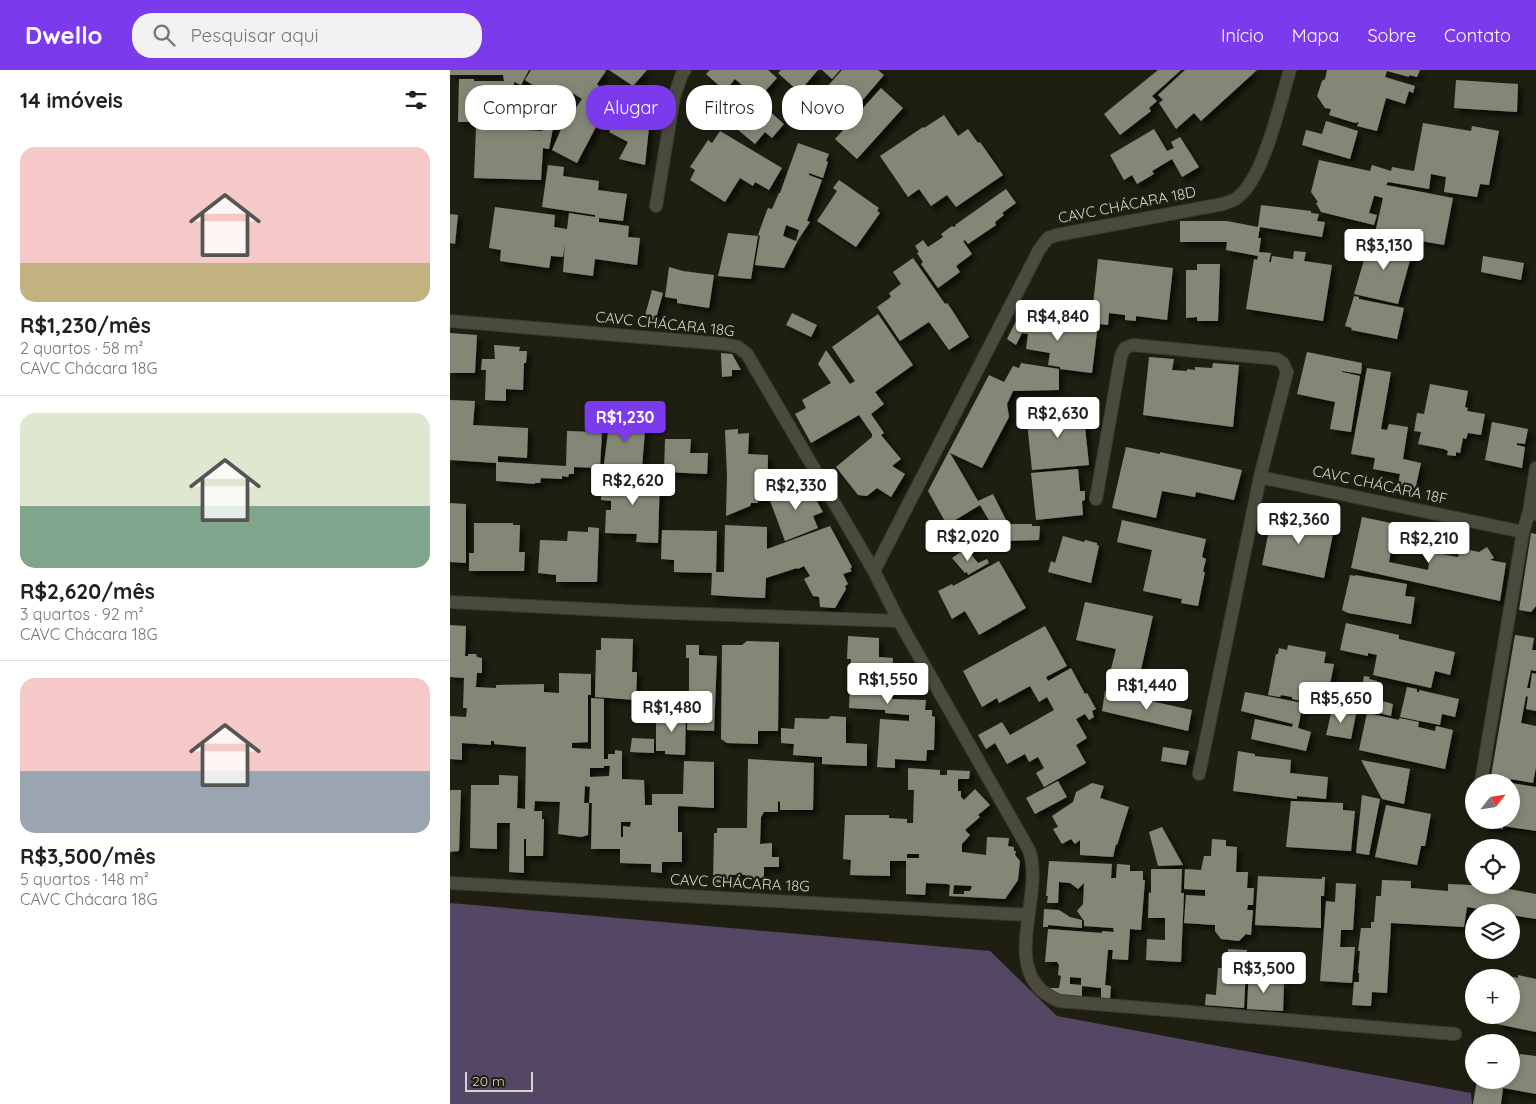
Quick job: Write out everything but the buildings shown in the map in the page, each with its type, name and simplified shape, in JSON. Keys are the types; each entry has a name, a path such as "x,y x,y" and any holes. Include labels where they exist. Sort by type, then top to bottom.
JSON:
{"street":[{"path":"656,206 674,97 685,70"},
{"name":"CAVC CHÁCARA 18D","path":"874,571 1043,244 1048,238 1057,235 1222,204 1237,198 1249,185 1262,160 1290,70"},
{"name":"CAVC CHÁCARA 18G","path":"450,321 724,344 738,346 747,354 874,571 899,621 1029,850 1033,860 1033,870 1028,915 1026,963 1033,982 1047,996 1059,1001 1455,1034"},
{"path":"1096,499 1125,348 1133,345 1278,359 1283,363 1287,372 1260,477 1199,774"},
{"path":"1481,774 1523,532 1532,513 1536,468"},
{"name":"CAVC CHÁCARA 18F","path":"1260,477 1523,532"},
{"path":"450,602 646,612 899,621"},
{"name":"CAVC CHÁCARA 18G","path":"450,882 1028,915"}],"shaded area":[{"path":"450,903 990,951 1057,1016 1471,1093 1472,1104 450,1104"}]}
